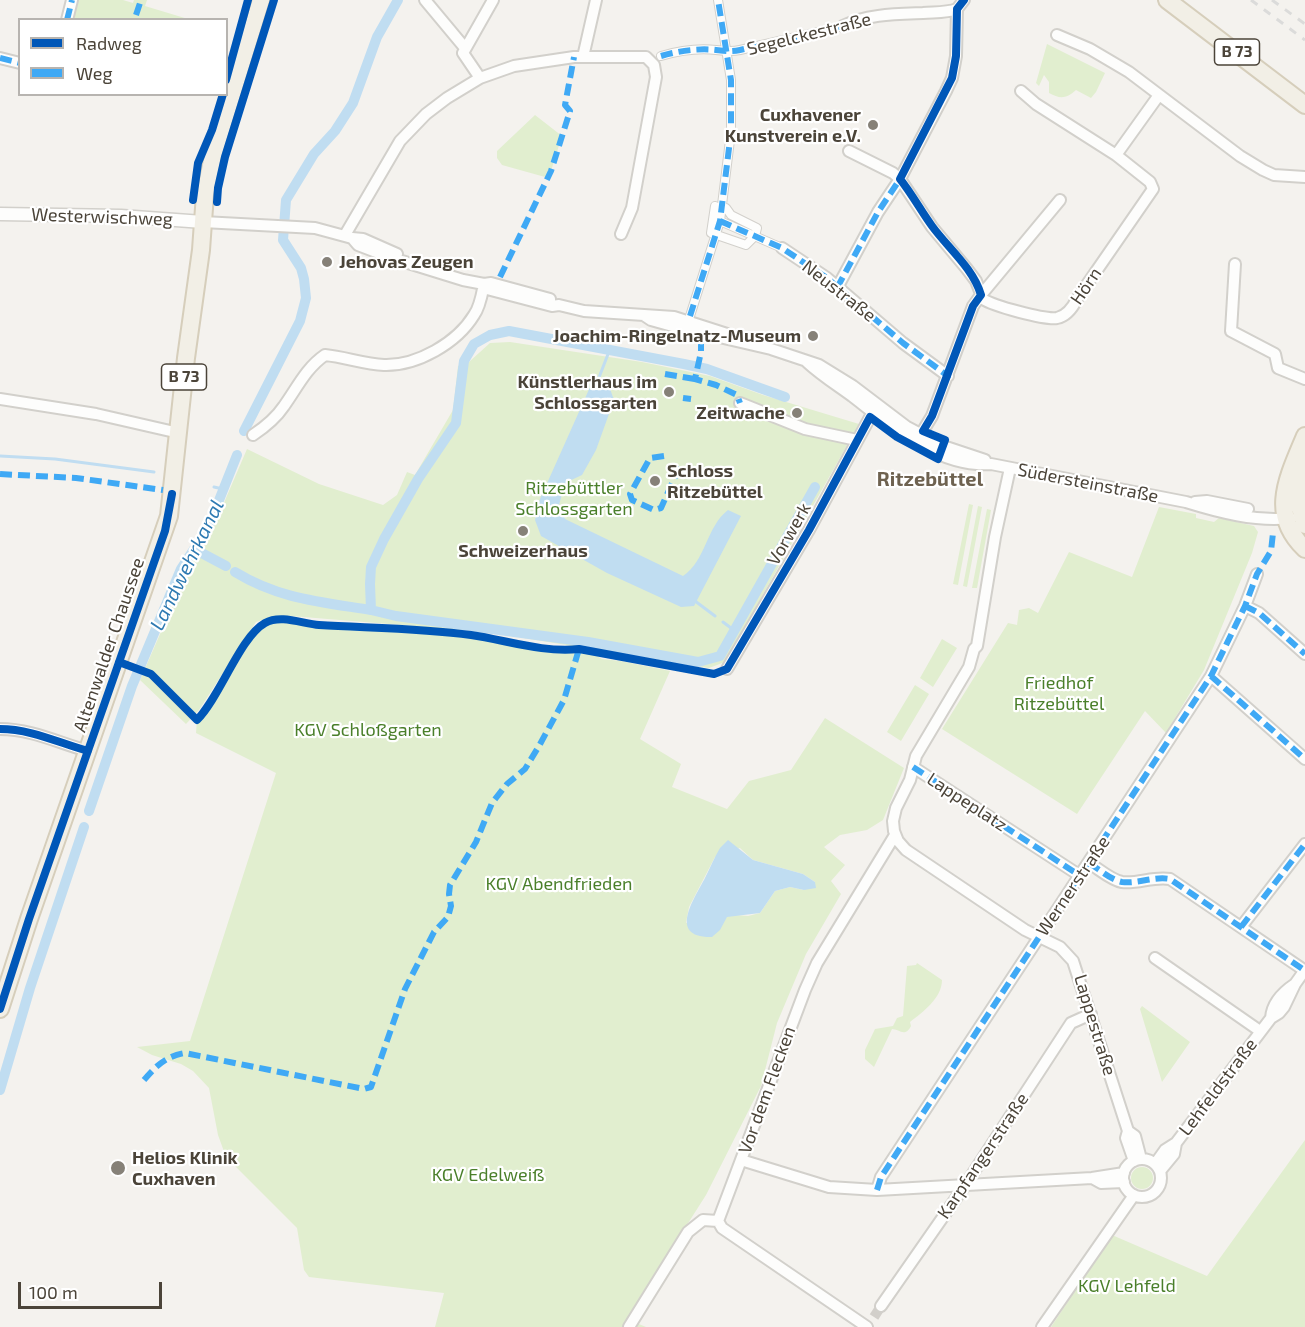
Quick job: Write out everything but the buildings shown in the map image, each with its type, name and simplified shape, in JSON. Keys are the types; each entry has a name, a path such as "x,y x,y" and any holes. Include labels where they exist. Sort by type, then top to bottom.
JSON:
{"main road":[{"name":"B 73","path":"179,433 207,180 261,0"},
{"name":"B 73","path":"1167,0 1305,105"},
{"name":"B 73","path":"1183,0 1305,91"},
{"name":"Altenwalder Chaussee","path":"0,1009 29,919 165,531 179,433"},
{"path":"1305,436 1284,494 1285,518 1290,531 1305,549"},
{"path":"1303,521 1298,494 1305,464"}],"street":[{"path":"68,18 72,0"},
{"path":"425,0 465,48"},
{"path":"480,78 464,56 465,48 493,0"},
{"path":"583,57 596,0"},
{"path":"690,316 720,221 732,122 731,80 718,0"},
{"path":"837,288 896,176 946,91 956,56 957,9 964,0"},
{"name":"Segelckestraße","path":"349,237 393,152 409,131 436,106 480,78 514,66 583,57 656,58 675,52 715,50 727,52 806,36 856,21 957,9"},
{"path":"1057,35 1090,49 1129,72 1263,170 1274,175 1304,175"},
{"path":"0,58 18,62"},
{"path":"621,234 632,208 656,77 656,58"},
{"path":"1021,91 1036,104 1116,155 1159,95"},
{"path":"849,151 896,176 932,227 976,281 981,295"},
{"name":"Hörn","path":"981,295 987,302 1046,317 1057,318 1073,308 1152,189 1150,182 1116,155"},
{"path":"919,439 932,416 974,306 1060,200"},
{"path":"715,206 722,209 726,208 731,215 758,228 755,236 746,245 711,233 715,206"},
{"name":"Westerwischweg","path":"0,214 121,216 203,222"},
{"name":"Neustraße","path":"720,221 782,248 827,278 948,376"},
{"name":"Südersteinstraße","path":"203,222 323,229 349,237 358,245 392,258 449,276 522,291 555,301 559,305 645,316 676,327 747,343 807,362 822,376 875,408 919,439 962,461 981,465 991,464 1260,518 1303,521"},
{"path":"1235,264 1231,331 1275,354 1278,368 1305,379"},
{"path":"253,435 270,423 283,408 304,374 325,355 369,363 395,364 423,357 449,342 475,314 484,284"},
{"path":"0,399 96,414 179,433"},
{"path":"740,403 805,429 857,440"},
{"name":"Vorwerk","path":"728,669 809,530 875,408"},
{"path":"913,767 916,756 969,666 977,646 995,537 1010,468"},
{"name":"Wernerstraße","path":"877,1190 887,1167 1211,676 1245,606 1257,574"},
{"path":"1245,606 1259,613 1305,654"},
{"path":"1211,676 1305,759"},
{"path":"0,729 33,733 88,752"},
{"name":"Lappeplatz","path":"895,835 893,825 895,811 910,780 913,767 1079,875"},
{"path":"895,835 906,850 1006,918 1039,937"},
{"name":"Vor dem Flecken","path":"718,1221 817,963 895,835"},
{"path":"1241,927 1305,844"},
{"path":"1089,863 1123,882 1170,879 1305,970"},
{"name":"Lappestraße","path":"1039,937 1060,947 1073,961 1128,1131 1126,1138 1137,1160"},
{"name":"Lehfeldstraße","path":"1155,958 1260,1031"},
{"name":"Lehfeldstraße","path":"1157,1168 1174,1154 1176,1143 1271,1018 1271,1010 1283,992 1300,986 1305,970"},
{"name":"Karpfangerstraße","path":"881,1306 966,1184 1071,1023 1091,1014"},
{"path":"741,1160 829,1187 877,1190 1124,1178"},
{"path":"1137,1160 1157,1168 1160,1182 1153,1193 1140,1197 1129,1192 1124,1178 1137,1160"},
{"path":"1042,1327 1134,1195"},
{"path":"630,1327 688,1232 703,1220 718,1221 722,1228 867,1327 874,1317"}],"green space":[{"path":"76,0 123,0 133,3 134,0 147,0 145,6 185,18 71,18"},
{"path":"1047,44 1105,73 1091,98 1076,90 1066,96 1053,95 1049,93 1049,82 1044,75 1039,86 1036,83"},
{"path":"535,115 562,136 551,171 545,177 502,165 497,158 497,151"},
{"name":"Ritzebüttler Schlossgarten","path":"510,342 642,362 710,376 763,395 859,424 725,662 709,668 486,632 291,616 272,617 256,622 199,710 186,724 140,680 187,572 217,519 247,449 319,484 383,505 397,495 407,472 415,475 453,410 458,366 469,362 490,343"},
{"path":"969,504 973,505 958,585 953,584"},
{"path":"978,506 982,507 967,587 963,586"},
{"name":"Friedhof Ritzebüttel","path":"1159,507 1196,514 1196,518 1214,522 1219,518 1254,526 1258,532 1252,553 1204,670 1166,733 1145,711 1077,814 942,729 1008,623 1017,625 1019,610 1029,608 1038,613 1069,552 1132,577"},
{"path":"987,509 991,510 977,588 972,588"},
{"path":"281,619 316,625 436,631 562,651 579,649 591,652 602,659 670,671 640,739 681,764 672,787 727,809 749,781 791,770 825,718 904,768 883,820 867,830 840,835 824,847 845,865 831,881 841,894 806,954 777,1023 761,1086 706,1195 627,1319 646,1327 435,1327 444,1293 309,1277 304,1270 297,1228 226,1157 218,1135 209,1088 193,1071 181,1064 152,1055 137,1047 190,1041 276,773 196,733 197,720 253,634 266,622","holes":["740,848 753,860 803,874 815,882 804,890 790,887 775,891 760,913 686,923 689,907 715,857"]},
{"path":"942,639 957,648 933,687 920,678"},
{"path":"915,685 929,694 901,741 887,732"},
{"path":"917,963 942,980 939,993 931,1004 910,1022 909,1030 902,1032 892,1029 874,1067 865,1059 865,1050 875,1029 893,1026 897,1018 903,1016 907,966"},
{"path":"1142,1006 1190,1042 1162,1082 1140,1009"},
{"name":"KGV Lehfeld","path":"1305,1140 1305,1327 1051,1327 1112,1235 1207,1276"},
{"path":"1142,1167 1150,1170 1153,1178 1150,1186 1142,1189 1134,1186 1131,1178 1134,1170"}],"water":[{"path":"595,376 609,386 614,400 596,450 582,475 565,483 559,505 565,519 683,576 697,562 721,517 728,510 741,516 694,606 681,607 607,573 541,536 535,520 540,499"},
{"path":"728,840 753,860 803,874 815,882 816,888 804,890 790,887 775,891 760,913 727,917 720,930 712,937 698,936 690,931 687,924 691,906 720,848"}],"waterway":[{"name":"Landwehrkanal","path":"244,431 300,321 306,298 301,268 283,240 286,200 314,154 335,131 353,103 377,37 398,0"},
{"path":"235,572 284,594 371,610 371,567 418,479 456,423 464,361 474,344 490,335 509,331 684,364 707,369 785,397"},
{"path":"598,380 610,349"},
{"name":"Landwehrkanal","path":"89,811 132,686 181,569 208,528 237,455"},
{"path":"0,456 55,459 154,472"},
{"path":"214,487 223,489"},
{"path":"371,610 396,616 588,642 698,662 720,656 815,487"},
{"path":"194,549 226,566"},
{"path":"695,601 715,616"},
{"path":"723,622 735,631"},
{"name":"Landwehrkanal","path":"0,1090 30,988 84,827"}],"tunnel":[{"path":"874,1317 881,1306"}],"railway":[{"path":"1251,0 1305,40"},
{"path":"1272,0 1305,24"}],"marked path":[{"path":"68,18 72,0"},
{"path":"136,15 141,0"},
{"path":"690,316 720,221 731,132 731,80 718,0"},
{"path":"661,56 681,51 709,49 737,51 843,26"},
{"path":"500,277 551,171 570,111 565,105 574,57"},
{"path":"0,58 18,62"},
{"path":"837,288 878,212 902,176"},
{"path":"720,221 782,248 827,278 903,343 948,376 948,374"},
{"path":"701,339 701,352 695,379 716,385 737,395 740,403"},
{"path":"665,374 695,379"},
{"path":"683,398 691,399"},
{"path":"664,456 650,458 630,494 632,500 654,510 661,508 677,472 675,462"},
{"path":"0,474 76,478 163,490"},
{"path":"877,1190 881,1177 1211,676 1245,606 1257,574 1271,551 1273,533"},
{"path":"1245,606 1259,613 1305,654"},
{"path":"144,1080 162,1062 185,1053 364,1089 371,1087 405,989 434,932 448,917 451,906 450,885 476,842 492,803 507,784 525,769 539,746 564,700 579,649"},
{"path":"1211,676 1305,759"},
{"path":"913,767 1079,875"},
{"path":"1241,927 1305,844"},
{"path":"1089,863 1109,877 1122,882 1170,879 1304,970"}],"cycle path":[{"path":"228,73 248,0"},
{"path":"217,202 225,157 274,0"},
{"path":"119,662 151,674 197,720 206,710 247,641 265,623 278,619 319,625 471,635 538,648 579,649 714,674 727,669 809,530 870,417 897,437 938,459 945,440 923,431 932,416 973,306 981,295 966,267 932,226 900,179 952,78 956,56 957,9 964,0"},
{"path":"193,200 198,163 212,130 222,96"},
{"path":"0,1009 29,919 165,531 172,494"},
{"path":"0,729 34,734 88,751"}],"place":[{"name":"Cuxhavener Kunstverein e.V.","path":"873,125"},
{"name":"Jehovas Zeugen","path":"327,262"},
{"name":"Joachim-Ringelnatz-Museum","path":"813,336"},
{"name":"Künstlerhaus im Schlossgarten","path":"669,392"},
{"name":"Zeitwache","path":"797,413"},
{"name":"Schloss Ritzebüttel","path":"655,481"},
{"name":"Schweizerhaus","path":"523,531"},
{"name":"Helios Klinik Cuxhaven","path":"118,1168"}],"district":[{"name":"Ritzebüttel","path":"930,479"}],"park label":[{"name":"KGV Schloßgarten","path":"368,730"},
{"name":"KGV Abendfrieden","path":"559,884"},
{"name":"KGV Edelweiß","path":"488,1175"}]}
